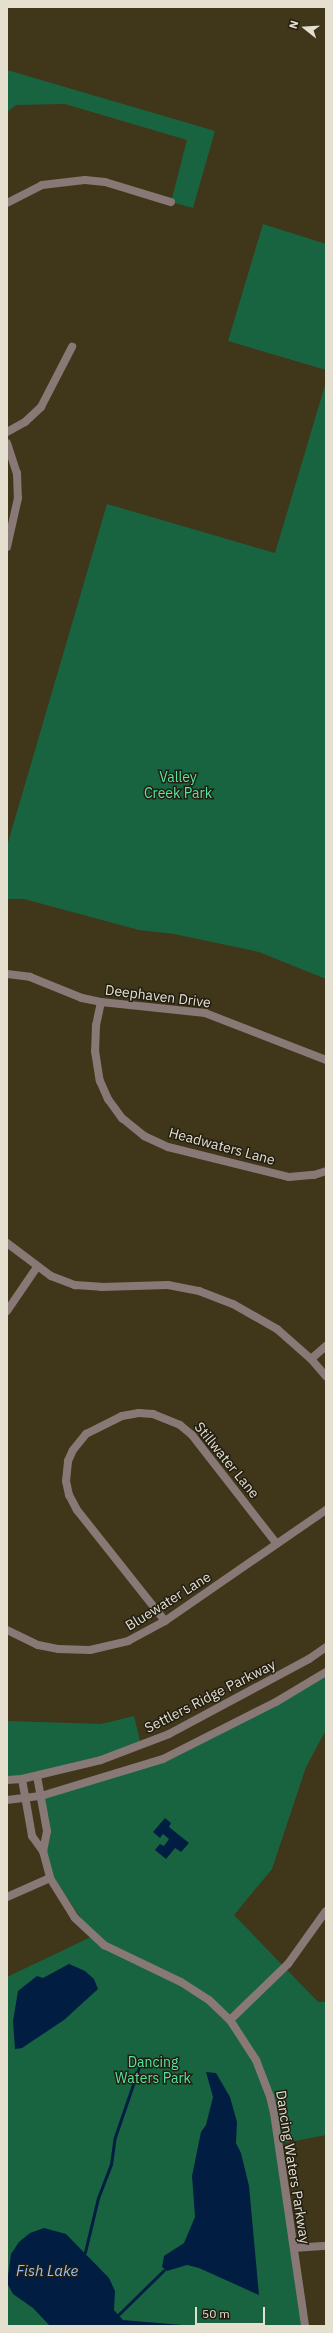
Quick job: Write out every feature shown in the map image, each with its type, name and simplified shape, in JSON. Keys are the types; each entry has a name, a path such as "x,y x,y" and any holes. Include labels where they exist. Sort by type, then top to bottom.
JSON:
{"street":[{"path":"7,203 42,185 85,180 105,182 171,202"},
{"path":"7,432 25,422 41,407 72,347"},
{"path":"7,443 17,473 18,498 7,547"},
{"name":"Deephaven Drive","path":"7,974 30,977 82,998 101,1002 205,1013 326,1060"},
{"name":"Headwaters Lane","path":"101,1002 96,1025 94,1051 100,1081 108,1099 122,1118 144,1136 168,1147 289,1177 314,1175 326,1171"},
{"path":"7,1243 37,1268 51,1276 75,1285 101,1287 168,1285 199,1291 261,1318 293,1341 326,1376"},
{"path":"7,1311 37,1268"},
{"path":"311,1359 326,1346"},
{"name":"Stillwater Lane","path":"165,1621 77,1510 69,1495 66,1481 68,1461 79,1441 94,1429 122,1416 139,1413 168,1418 180,1425 192,1435 277,1544"},
{"name":"Bluewater Lane","path":"7,1630 38,1645 58,1649 90,1650 128,1641 165,1621 326,1510"},
{"name":"Settlers Ridge Parkway","path":"7,1780 37,1776 101,1760 169,1734 309,1659 326,1647"},
{"path":"7,1800 41,1796 162,1759 276,1702 326,1672"},
{"name":"Dancing Waters Parkway","path":"37,1776 47,1831 43,1851"},
{"name":"Dancing Waters Parkway","path":"22,1779 32,1836 43,1851 50,1878 75,1918 104,1945 196,1991 230,2020 246,2041 270,2096 305,2326"},
{"path":"7,1897 50,1878"},
{"path":"230,2020 301,1949 326,1911"},
{"path":"294,2248 326,2246"}],"green space":[{"path":"7,70 215,131 193,208 171,202 187,140 65,104 16,105 7,112"},
{"path":"263,224 326,244 326,370 228,341"},
{"name":"Valley Creek Park","path":"326,382 326,979 259,952 174,934 139,930 24,899 7,899 7,846 107,504 275,553"},
{"name":"Dancing Waters Park","path":"326,1672 326,1730 306,1767 272,1869 234,1915 318,2002 326,2002 326,2135 279,2144 305,2326 7,2326 7,1977 93,1936 47,1868 47,1831 41,1796 163,1759"},
{"path":"134,1716 141,1745 101,1760 7,1780 7,1721 101,1724"}],"water":[{"path":"165,1818 171,1823 169,1827 189,1843 181,1852 175,1848 166,1859 155,1850 160,1844 164,1846 169,1839 163,1834 160,1838 153,1832"},
{"path":"69,1964 85,1971 94,1979 98,1989 64,2020 22,2048 15,2049 13,2021 18,1991 37,1976 43,1978"},
{"path":"206,2072 216,2073 230,2097 237,2122 236,2143 241,2153 249,2186 259,2295 199,2268 187,2265 167,2271 162,2267 164,2256 184,2243 195,2217 192,2176 201,2132 206,2125 213,2097"},
{"name":"Fish Lake","path":"44,2228 66,2234 109,2278 115,2291 114,2310 123,2320 194,2326 50,2326 33,2308 13,2294 7,2283 11,2254 19,2242 30,2233"}],"waterway":[{"path":"85,2252 98,2198 111,2164 115,2137 142,2058"},
{"path":"118,2315 164,2270"}]}
